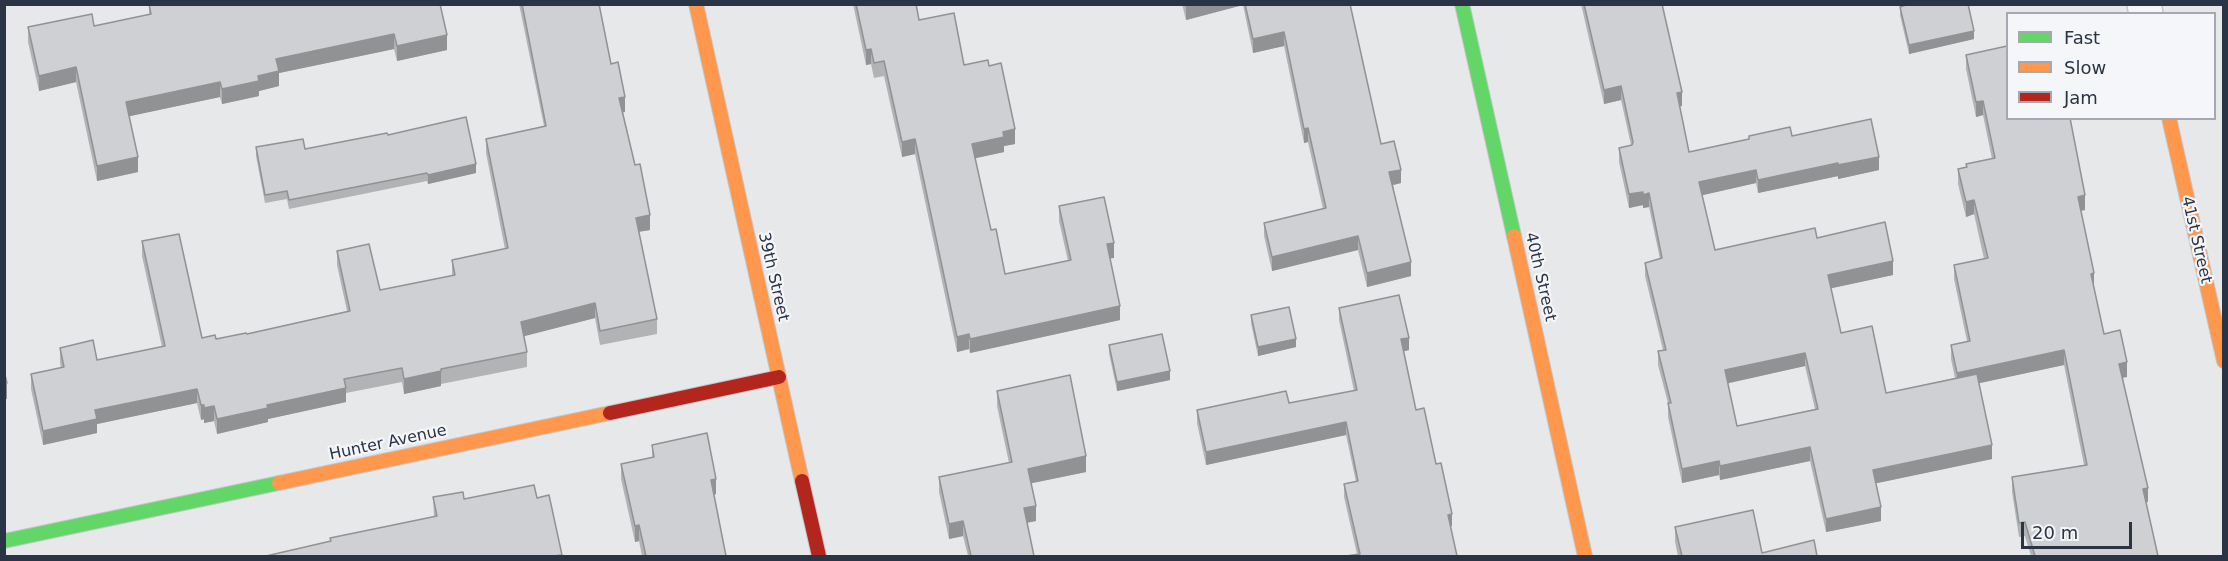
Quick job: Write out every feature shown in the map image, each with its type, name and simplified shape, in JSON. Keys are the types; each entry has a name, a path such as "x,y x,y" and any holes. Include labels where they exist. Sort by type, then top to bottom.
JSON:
{"street":[{"name":"39th Street","path":"696,4 819,556"},
{"name":"40th Street","path":"1462,4 1585,556"},
{"name":"41st Street","path":"2169,120 2223,361"},
{"name":"Hunter Avenue","path":"4,541 778,377"}],"building":[{"path":"149,4 440,4 447,35 397,46 394,34 276,59 279,71 258,76 259,81 222,89 220,82 126,102 138,157 97,166 76,67 39,76 28,27 92,14 94,26 151,14"},
{"path":"522,4 599,4 611,64 618,62 625,97 619,98 635,165 640,164 650,215 636,218 657,319 600,331 595,303 521,322 527,352 441,369 441,371 404,379 402,368 344,379 346,388 267,405 268,408 217,419 214,406 204,408 204,405 201,405 197,389 95,410 97,419 43,431 31,374 64,367 60,348 93,340 97,360 165,346 142,241 179,234 202,338 215,335 216,339 350,311 337,251 369,244 380,290 455,275 452,260 508,248 486,139 546,126"},
{"path":"856,4 916,4 919,20 954,13 964,65 988,60 989,66 1001,63 1015,129 1003,132 1004,137 972,144 991,230 996,229 1005,274 1071,260 1059,206 1104,197 1114,243 1107,244 1120,306 970,339 969,334 957,337 915,139 902,142 884,61 874,63 871,49 866,50"},
{"path":"1245,4 1350,4 1381,144 1394,141 1401,170 1389,172 1411,262 1367,273 1358,236 1272,257 1264,223 1326,208 1308,128 1304,129 1284,32 1253,39"},
{"path":"1584,4 1662,4 1682,92 1677,93 1689,152 1790,127 1792,136 1871,119 1879,157 1758,180 1756,170 1699,182 1715,250 1815,228 1817,238 1885,222 1893,261 1828,275 1841,333 1872,326 1886,393 1977,374 1992,445 1873,470 1881,507 1826,519 1810,447 1720,466 1719,461 1682,469 1668,403 1671,403 1658,351 1666,350 1645,263 1662,258 1649,193 1629,194 1619,148 1632,145 1633,142 1621,86 1604,90","holes":["1805,353 1818,409 1737,426 1725,370"]},
{"path":"1909,4 1968,4 1974,31 1909,45 1900,7"},
{"path":"2006,46 2006,120 2070,120 2085,195 2078,197 2094,273 2091,274 2104,334 2120,330 2127,362 2119,364 2148,488 2143,489 2158,556 2035,556 2025,522 2019,523 2012,477 2087,465 2064,350 1957,373 1951,345 1970,341 1954,265 1988,258 1974,200 1966,202 1958,169 1967,167 1966,164 1995,158 1983,101 1976,102 1966,55"},
{"path":"466,117 476,164 289,200 287,191 265,195 256,147 303,139 305,149 387,133 388,135"},
{"path":"1399,295 1409,338 1401,339 1416,410 1424,408 1436,464 1441,463 1452,514 1448,515 1457,556 1346,556 1360,554 1344,484 1358,481 1346,422 1206,452 1197,410 1286,391 1289,403 1357,390 1339,308"},
{"path":"1289,307 1296,339 1258,347 1251,315"},
{"path":"1162,334 1170,371 1117,382 1109,345"},
{"path":"1070,375 1086,456 1028,469 1036,506 1024,508 1034,556 971,556 963,521 949,524 939,477 1012,462 997,391"},
{"path":"707,433 716,479 711,480 726,556 646,556 639,525 635,526 621,464 654,457 652,445"},
{"path":"534,485 537,498 549,495 562,555 266,556 331,541 330,538 437,516 433,497 463,492 464,499"},
{"path":"1753,510 1762,553 1814,540 1817,556 1682,556 1675,527"}],"traffic: fast":[{"path":"1462,4 1514,236"},
{"path":"4,541 279,483"}],"traffic: slow":[{"path":"696,4 802,481"},
{"path":"2169,120 2224,361"},
{"path":"1514,236 1585,556"},
{"path":"279,483 610,413"}],"traffic: jam":[{"path":"610,413 779,377"},
{"path":"802,481 819,556"}]}
